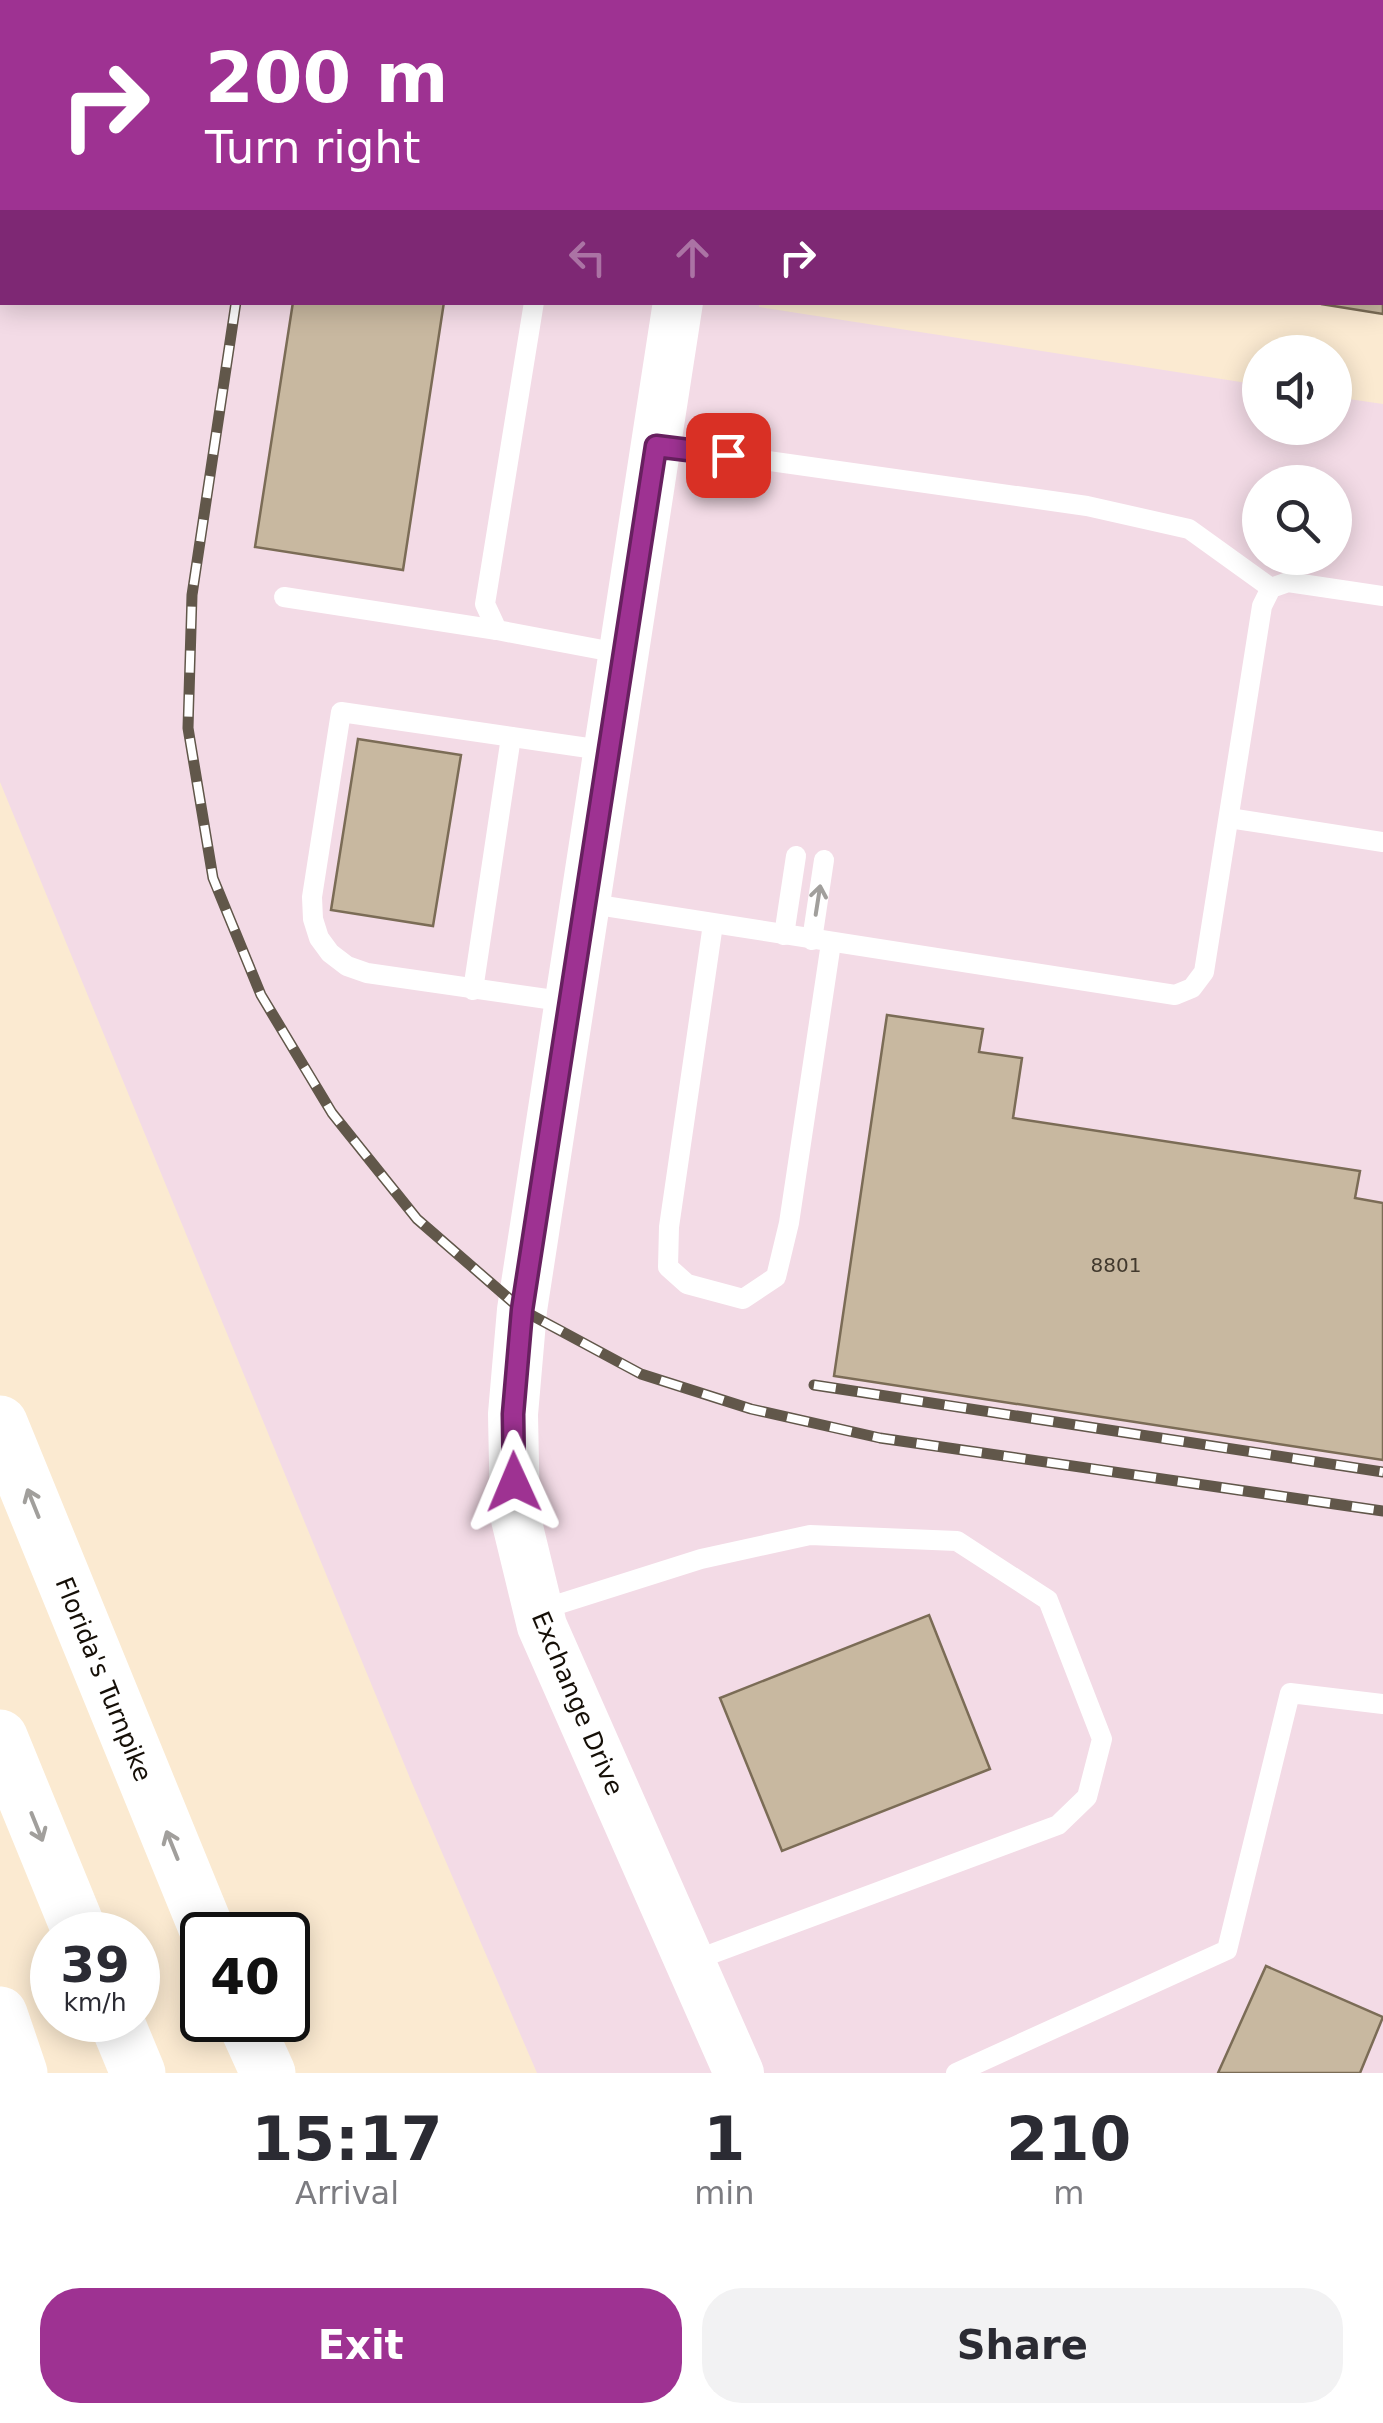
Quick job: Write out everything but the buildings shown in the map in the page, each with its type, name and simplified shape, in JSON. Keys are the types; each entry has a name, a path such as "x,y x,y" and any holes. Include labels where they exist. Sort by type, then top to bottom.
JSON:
{"highway":[{"name":"Florida's Turnpike","path":"0,1423 200,1912"},
{"path":"0,1737 72,1912"},
{"path":"0,2014 20,2073"},
{"path":"125,2042 138,2073"},
{"path":"254,2042 268,2073"}],"street":[{"name":"Exchange Drive","path":"678,305 522,1310 513,1414 514,1515 542,1626 739,2073"}],"lane":[{"path":"496,630 485,604 534,305"},
{"path":"656,446 1087,506 1189,529 1271,588"},
{"path":"585,903 1175,995 1192,988 1204,972 1262,606 1271,588 1288,582 1383,596"},
{"path":"284,597 624,654"},
{"path":"570,1002 367,973 347,966 330,954 313,919 316,860 341,712 609,751"},
{"path":"473,990 510,737"},
{"path":"1229,818 1383,842"},
{"path":"784,935 796,856"},
{"path":"713,924 669,1227 668,1267 687,1284 744,1299 776,1278 788,1223 821,941 824,860"},
{"path":"538,1610 701,1560 810,1535 957,1541 1048,1600 1102,1740 1087,1797 1058,1825 690,1962"},
{"path":"956,2073 1228,1950 1290,1692 1383,1704"}],"shaded area":[{"path":"0,305 759,305 1242,382 1242,445 1352,445 1352,399 1383,404 1383,2073 537,2073 412,1783 0,782"}],"railway":[{"path":"236,305 192,595 188,728 213,878 261,995 332,1113 417,1219 522,1310 641,1374 751,1409 880,1438 1383,1511"},
{"path":"814,1385 1383,1472"}],"route":[{"path":"514,1482 513,1414 522,1310 656,446 728,455"}]}
